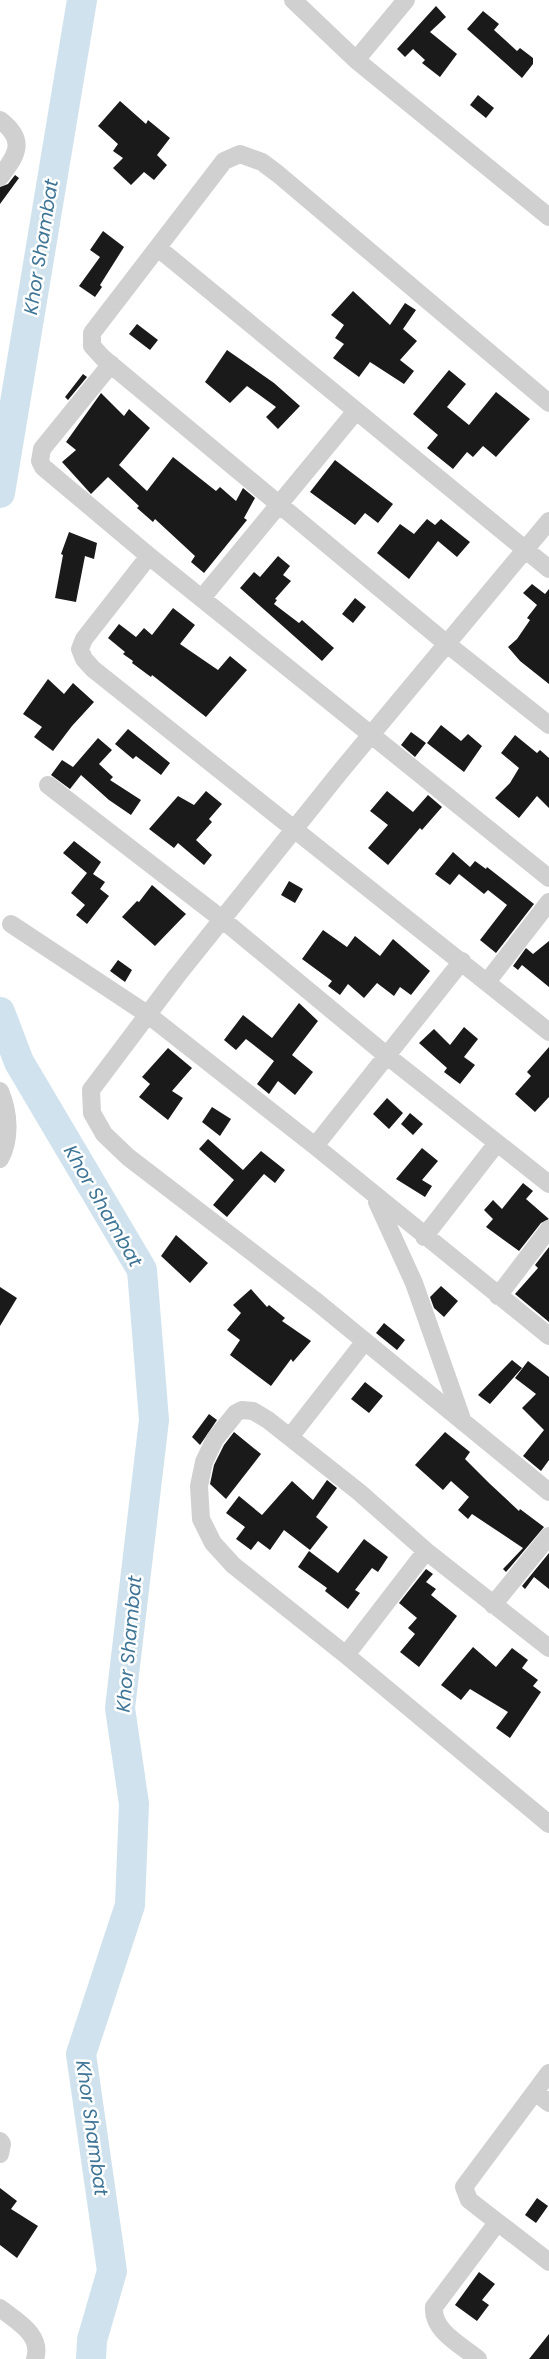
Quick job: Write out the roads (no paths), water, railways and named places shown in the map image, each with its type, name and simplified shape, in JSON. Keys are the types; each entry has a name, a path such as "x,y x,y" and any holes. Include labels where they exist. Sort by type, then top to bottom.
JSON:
{"street":[{"path":"293,0 356,60 549,217"},
{"path":"356,60 406,0"},
{"path":"0,120 11,128 16,138 17,148 13,160 0,177"},
{"path":"549,403 262,162 240,154 224,161 92,333 92,346 111,364 447,644 549,725"},
{"path":"158,248 549,569"},
{"path":"111,364 42,449 40,461 50,474 371,735 547,872"},
{"path":"202,598 356,411"},
{"path":"549,521 295,828 147,1014 92,1090 92,1113 104,1134 128,1156 365,1341 549,1492"},
{"path":"149,556 84,639 80,648 84,659 93,669 549,1032"},
{"path":"48,785 223,920 386,1055 549,1184"},
{"path":"487,982 549,902"},
{"path":"11,924 147,1014 315,1146 424,1237 549,1336"},
{"path":"315,1146 462,961"},
{"path":"0,1091 8,1127 5,1150 0,1159"},
{"path":"424,1237 497,1143"},
{"path":"373,1195 414,1283 464,1422"},
{"path":"498,1296 549,1229"},
{"path":"290,1437 365,1341"},
{"path":"549,1648 426,1551 359,1492 290,1437 253,1411 242,1410 236,1413 215,1439 204,1462 199,1486 201,1519 213,1543 233,1565 346,1655 549,1824"},
{"path":"493,1605 549,1536"},
{"path":"346,1655 426,1551"},
{"path":"549,2073 542,2098 464,2187 469,2200 549,2262"},
{"path":"0,2141 2,2144 0,2154"},
{"path":"478,2359 438,2327 433,2316 434,2307 497,2223"},
{"path":"0,2308 31,2334 37,2345 35,2359"}],"waterway":[{"name":"Khor Shambat","path":"0,493 82,0"},
{"name":"Khor Shambat","path":"0,1012 19,1062 142,1270 154,1420 120,1708 134,1804 130,1905 81,2054 112,2271 92,2340 91,2359"}]}
